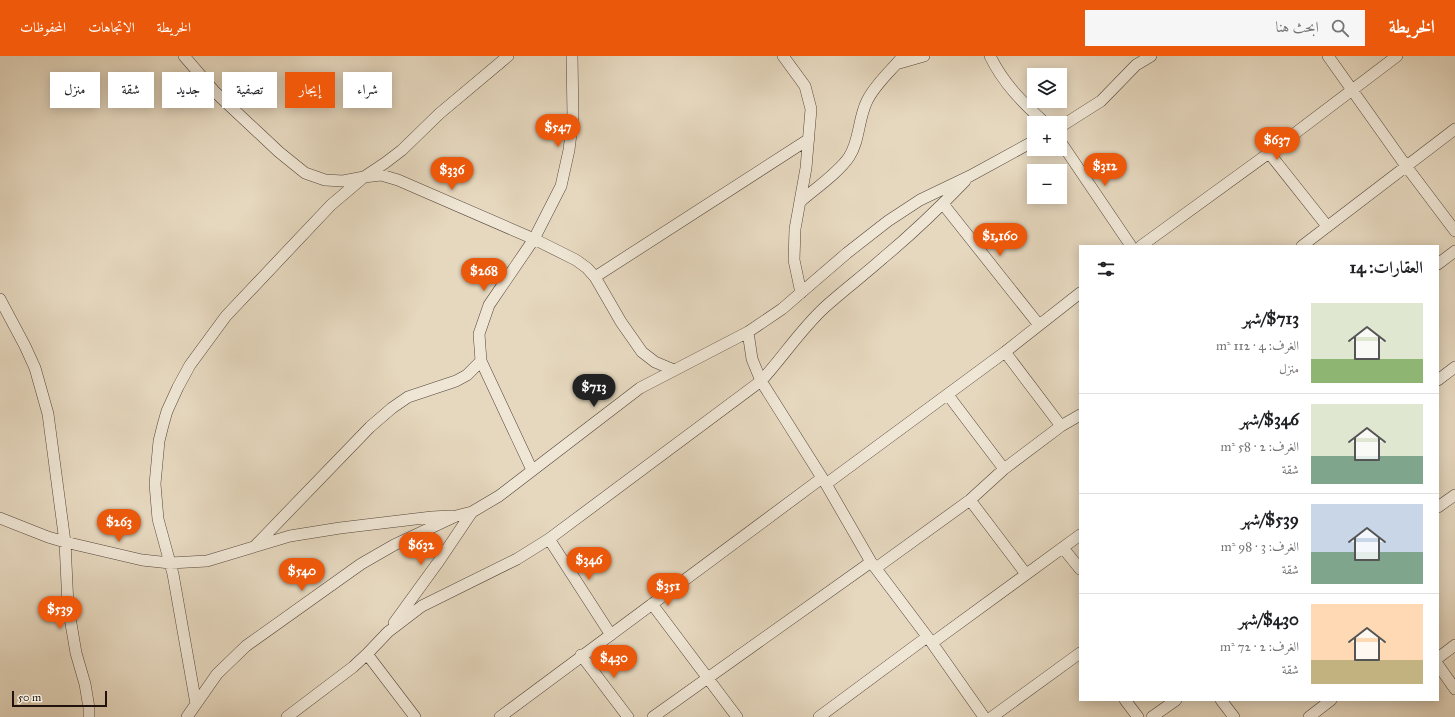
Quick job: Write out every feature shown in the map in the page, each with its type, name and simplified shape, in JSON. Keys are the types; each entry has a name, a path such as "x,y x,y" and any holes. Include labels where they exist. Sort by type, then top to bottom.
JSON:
{"street":[{"path":"184,56 215,92 279,152 305,173 325,180 343,181 381,175 398,180 534,239 576,260 587,268 595,277 621,322 642,352 655,362 674,370"},
{"path":"196,704 170,563 158,519 155,484 159,441 166,411 190,365 226,316 331,205 364,177 402,150 439,114 508,56"},
{"path":"532,470 481,361 479,334 489,305 534,239 561,186 569,150 573,117 572,56"},
{"path":"783,56 806,86 811,109 809,139 801,200 795,230 794,246 794,260 801,293"},
{"path":"801,200 844,164 850,156 855,146 866,103 874,88 900,60 924,56"},
{"path":"990,56 1007,84 1027,107 1037,116"},
{"path":"1067,123 1101,101 1132,61 1151,56"},
{"path":"1328,56 1406,166 1455,231"},
{"path":"1142,245 1269,153 1397,56"},
{"path":"1303,245 1455,129"},
{"path":"595,277 809,139"},
{"path":"187,717 217,674 246,646 361,564 394,545 456,516 472,512 499,496 640,388 748,332 782,309 847,253 888,221 920,200 970,176 1027,145"},
{"path":"1067,152 1129,245"},
{"path":"1269,153 1328,226"},
{"path":"287,717 353,667 388,632 422,606 517,559 549,539 761,381 809,323 825,307 889,253 943,204 970,176"},
{"path":"943,204 1039,325"},
{"path":"1439,263 1455,251"},
{"path":"500,717 581,655 611,635 824,481 948,395 1079,294"},
{"path":"0,299 26,346 35,368 48,414 65,542 68,606 75,647 85,684 89,717"},
{"path":"748,332 752,359 761,381 824,481 874,565 985,716 1079,654"},
{"path":"1005,352 1061,426"},
{"path":"255,546 370,428 392,408 408,398 456,381 467,375 481,361"},
{"path":"1439,379 1455,367"},
{"path":"948,395 1004,469"},
{"path":"653,717 970,500 1004,469 1061,426 1079,416"},
{"path":"1439,506 1455,495"},
{"path":"970,500 1026,574"},
{"path":"388,632 472,512"},
{"path":"0,518 65,542 142,560 170,563 207,561 290,536 340,528 432,517 456,516"},
{"path":"819,717 1079,536"},
{"path":"549,539 611,635"},
{"path":"1063,548 1079,568"},
{"path":"652,604 737,717"},
{"path":"1439,657 1455,645"},
{"path":"367,654 415,717"},
{"path":"581,655 628,717"},
{"path":"1439,666 1455,689"},
{"path":"1126,701 1138,717"},
{"path":"1152,717 1175,701"},
{"path":"1222,701 1234,717"},
{"path":"1309,717 1331,701"}]}
